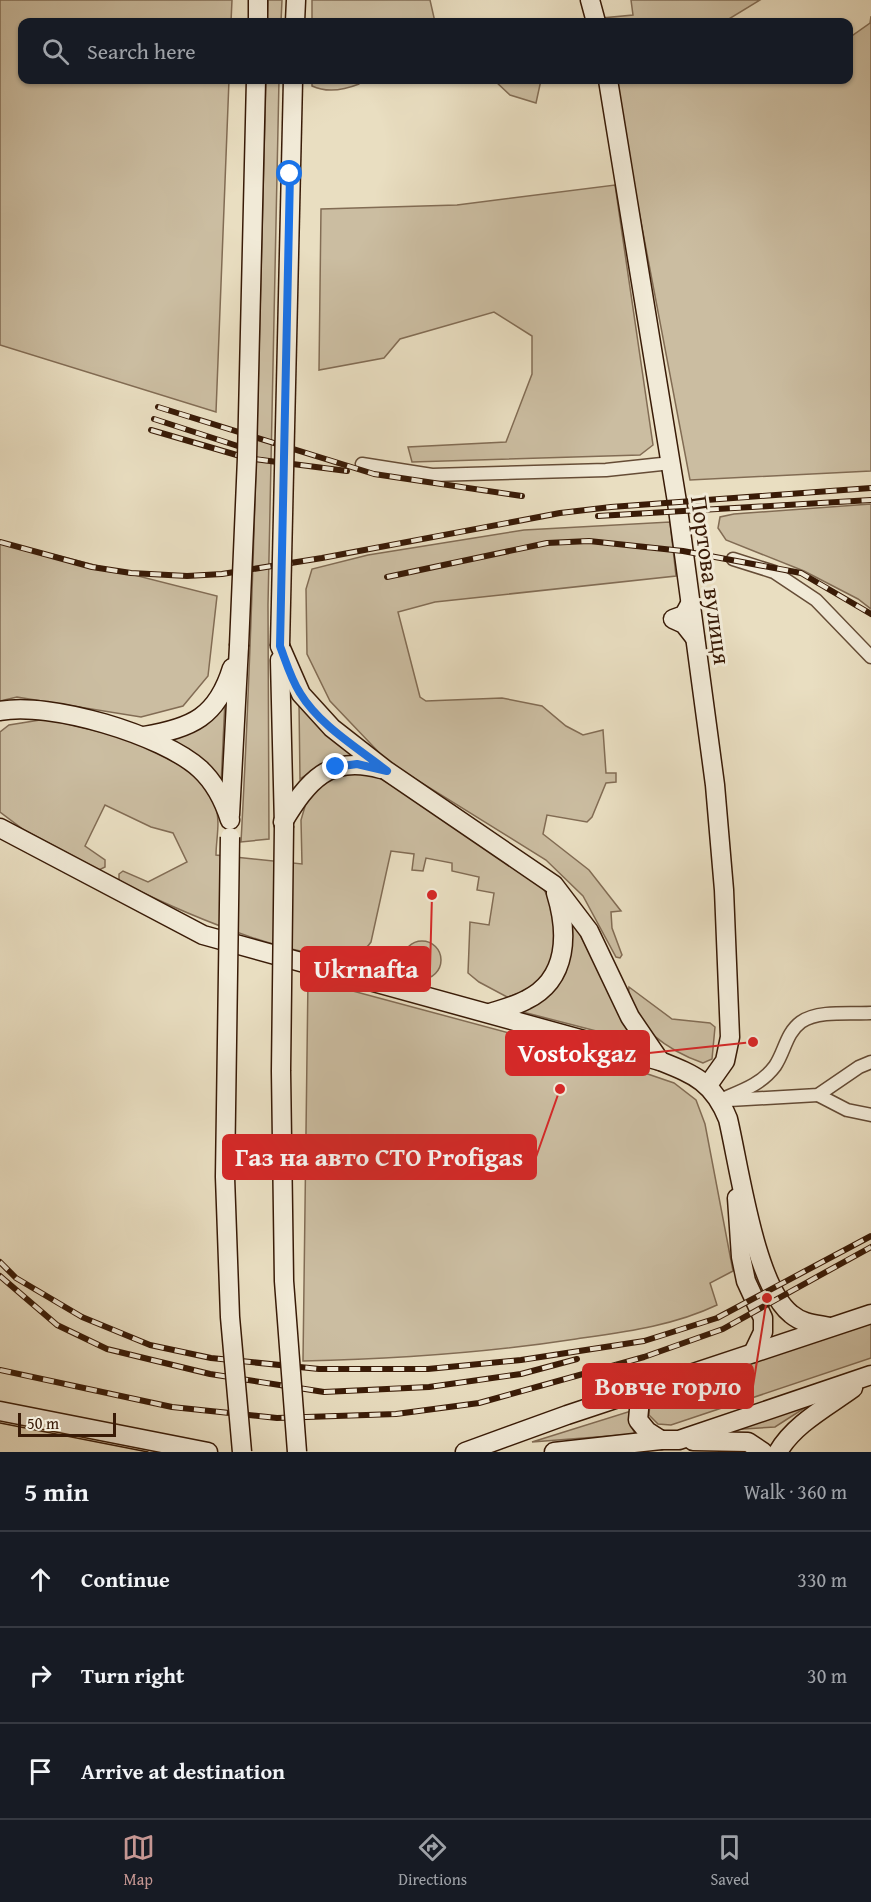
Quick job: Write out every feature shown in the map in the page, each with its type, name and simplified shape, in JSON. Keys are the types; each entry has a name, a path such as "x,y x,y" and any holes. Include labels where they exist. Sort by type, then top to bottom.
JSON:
{"main road":[{"path":"258,0 258,18"},
{"path":"295,18 296,0"},
{"path":"590,0 595,18"},
{"path":"242,1452 230,1317 225,1177 230,829 248,446 256,84"},
{"path":"293,84 280,646 283,824 280,1071 284,1290 297,1452"},
{"name":"Портова вулиця","path":"609,84 671,463 720,843 730,1037 724,1061 708,1085"},
{"path":"144,736 177,730 198,720 216,704 227,683 239,646"},
{"path":"280,646 296,685 312,708 332,728 387,771 554,885 589,931 630,1017 660,1061"},
{"path":"0,711 35,709 54,713 144,736 174,751 200,769 220,796 230,829"},
{"path":"0,722 24,714 54,713"},
{"path":"283,824 302,791 327,771 336,767 357,764 387,771"},
{"path":"0,828 203,934 660,1061 693,1075 708,1085 720,1100 736,1154 755,1241 780,1302 790,1314 804,1323 830,1327"},
{"path":"490,1013 527,1000 551,980 561,961 564,930 562,912 554,885"},
{"path":"736,1154 741,1257 746,1281 763,1318 763,1332 753,1353"},
{"path":"465,1452 871,1314"},
{"path":"648,1389 640,1399 638,1420 647,1431 670,1440 870,1376"},
{"path":"778,1452 788,1437 800,1426 870,1376"},
{"path":"0,1411 208,1452"},
{"path":"554,1452 670,1440 748,1442 764,1452"}],"street":[{"path":"362,464 432,476 606,470 671,463"},
{"path":"733,559 774,572 816,600 871,657"},
{"path":"720,1100 756,1085 775,1065 789,1036 802,1021 819,1016 871,1013"},
{"path":"818,1095 859,1067 871,1062"},
{"path":"720,1100 818,1095 847,1110 871,1114"}],"shaded area":[{"path":"0,0 232,0 231,18 18,18 18,84 229,84 216,412 0,345"},
{"path":"268,0 282,0 281,18 267,18"},
{"path":"312,0 430,0 434,18 312,18"},
{"path":"631,0 760,0 731,18 602,18 633,15"},
{"path":"871,16 871,471 690,480 615,84 853,84 853,35 870,23"},
{"path":"266,84 279,84 268,605 269,839 241,842 253,556"},
{"path":"312,84 359,84 330,90 312,86"},
{"path":"498,84 540,84 536,103 510,95"},
{"path":"615,185 653,445 640,455 412,462 408,447 506,442 532,374 532,336 494,312 400,339 384,358 319,370 321,209 457,205"},
{"path":"871,504 871,609 858,599 804,571 726,540 718,528 720,517 734,514"},
{"path":"670,522 676,576 435,602 398,612 420,697 426,701 502,698 542,706 566,726 583,735 603,730 606,773 616,773 616,782 606,783 592,817 587,822 547,815 543,834 589,870 621,911 611,912 612,928 622,955 620,958 616,957 583,896 546,860 388,762 330,701 307,654 306,589 312,569 368,555 524,530"},
{"path":"0,541 217,596 208,676 183,706 141,717 17,697 0,701"},
{"path":"225,700 221,785 161,738"},
{"path":"299,703 356,755 317,768 300,779"},
{"path":"46,719 142,745 167,756 188,770 204,786 217,811 216,855 302,864 301,820 308,796 329,778 354,772 371,773 415,799 543,888 556,921 557,938 548,968 538,981 525,991 507,997 479,982 468,973 470,922 489,925 494,893 477,890 479,877 452,871 452,863 426,858 423,871 412,870 414,854 391,851 371,942 354,953 325,955 290,949 250,937 174,907 123,883 119,880 119,874 123,871 148,882 187,862 173,833 151,827 105,805 85,846 105,860 105,867 99,870 24,830 0,812 0,732 9,725"},
{"path":"572,919 635,1041 519,1011 555,983 568,964 573,938"},
{"path":"422,941 435,947 441,960 435,973 422,979 409,973 403,960 409,947"},
{"path":"308,979 595,1056 674,1083 696,1100 705,1124 733,1271 710,1283 717,1305 683,1318 648,1327 542,1344 372,1359 303,1361"},
{"path":"629,987 672,1019 710,1023 715,1027 712,1059 703,1063 678,1052 653,1035 634,1013"},
{"path":"871,1323 871,1358 671,1425 658,1424 649,1415 650,1402 660,1393"},
{"path":"817,1400 775,1427 727,1430"},
{"path":"631,1411 630,1423 635,1434 532,1442"}],"tram line":[{"path":"0,1423 148,1452"}],"railway":[{"path":"158,407 374,474 522,496"},
{"path":"154,419 247,449"},
{"path":"151,430 247,458 347,471"},
{"path":"0,542 92,567 131,573 187,576 222,574 322,558 560,513 611,507 871,488"},
{"path":"598,516 871,500"},
{"path":"387,577 547,543 589,541 683,551 801,573 871,614"},
{"path":"0,1262 16,1278 82,1317 150,1345 211,1358 319,1369 428,1369 521,1360 644,1341 717,1318 871,1236"},
{"path":"0,1370 172,1407 277,1418 396,1414 479,1403 644,1357 723,1329 871,1247"},
{"path":"0,1276 57,1325 107,1349 210,1374 324,1392 429,1387 521,1374 577,1359"}],"place":[{"name":"Ukrnafta","path":"432,895"},
{"name":"Vostokgaz","path":"753,1042"},
{"name":"Газ на авто СТО Profigas","path":"560,1089"},
{"name":"Вовче горло","path":"767,1298"}],"route":[{"path":"290,174 280,646 292,677 312,708 332,728 387,771 357,764 336,767"}]}
